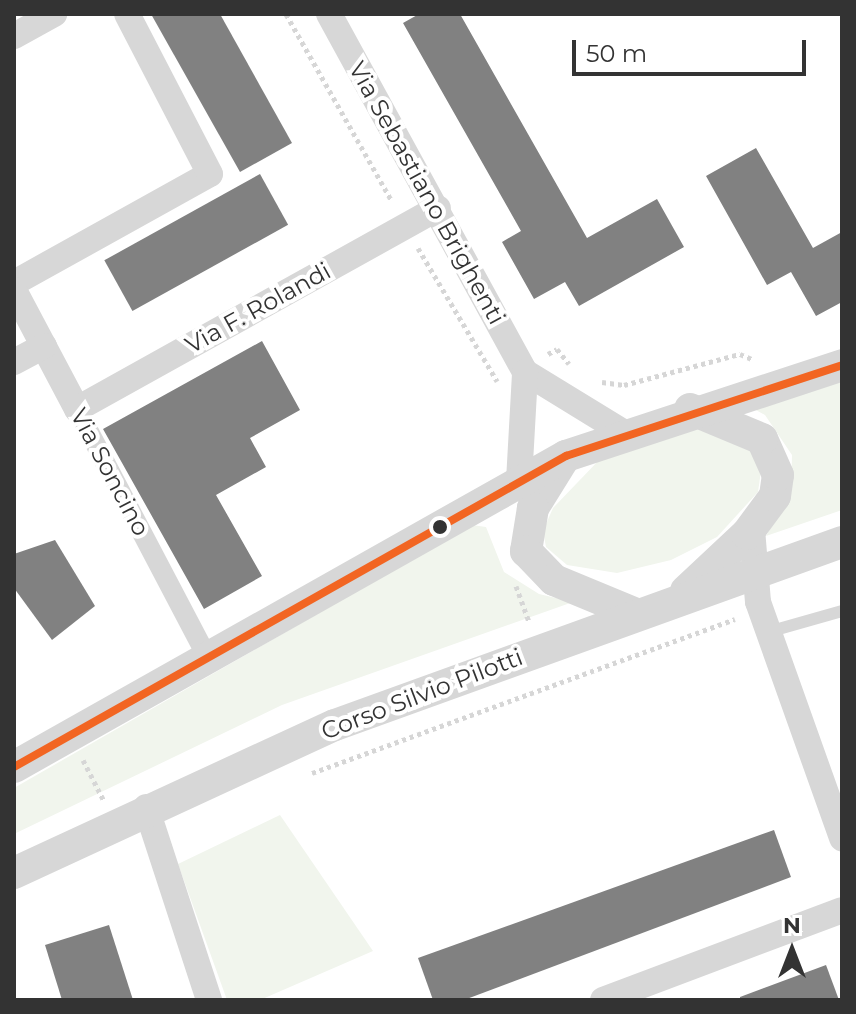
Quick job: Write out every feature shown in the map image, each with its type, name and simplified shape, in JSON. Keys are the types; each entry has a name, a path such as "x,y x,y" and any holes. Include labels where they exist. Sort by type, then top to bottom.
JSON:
{"street":[{"path":"14,36 54,14"},
{"path":"14,283 210,174 127,14"},
{"name":"Via Sebastiano Brighenti","path":"329,14 524,370"},
{"name":"Via F. Rolandi","path":"77,409 438,208"},
{"name":"Via Soncino","path":"14,290 206,655"},
{"path":"14,362 44,346"},
{"path":"14,767 206,655 566,456 690,409 842,365"},
{"path":"519,481 524,370 623,432"},
{"path":"678,599 752,529 775,496 774,457 747,429 690,409"},
{"path":"566,456 533,508 526,551 554,580 636,614"},
{"path":"752,529 754,588 842,838"},
{"name":"Corso Silvio Pilotti","path":"14,873 146,807 335,725 678,599 754,588 842,542"},
{"path":"146,807 209,1000"},
{"path":"603,1000 842,910"}],"lane":[{"path":"768,632 842,611"}],"path":[{"path":"286,14 493,383 524,370 557,349 576,371"},
{"path":"586,376 624,385 740,354 767,363"},
{"path":"301,777 730,623 754,588"},
{"path":"69,734 115,823"}],"shaded area":[{"path":"842,379 842,510 766,536 791,492 792,455 765,415 745,404"},
{"path":"687,428 745,438 761,471 758,492 717,537 671,560 617,573 567,565 546,547 543,531 553,508 601,458"},
{"path":"472,525 486,527 504,572 539,594 573,602 282,705 14,834 14,788"},
{"path":"280,815 373,951 260,1000 227,1000 178,864"}],"building":[{"path":"151,14 220,14 292,143 240,172"},
{"path":"419,14 460,14 587,238 657,199 684,247 579,306 565,282 534,299 502,242 521,231 403,23"},
{"path":"756,148 813,248 842,232 842,302 816,316 791,272 767,285 706,176"},
{"path":"260,174 288,225 132,311 104,260"},
{"path":"262,341 300,410 250,438 266,467 216,495 262,576 204,609 103,429"},
{"path":"55,540 95,606 52,640 14,588 14,554"},
{"path":"774,830 791,877 464,1000 433,1000 418,958"},
{"path":"109,925 133,1000 62,1000 45,945"},
{"path":"826,965 839,1000 740,1000 740,997"}],"transit line":[{"path":"14,767 566,456 842,365"}]}
